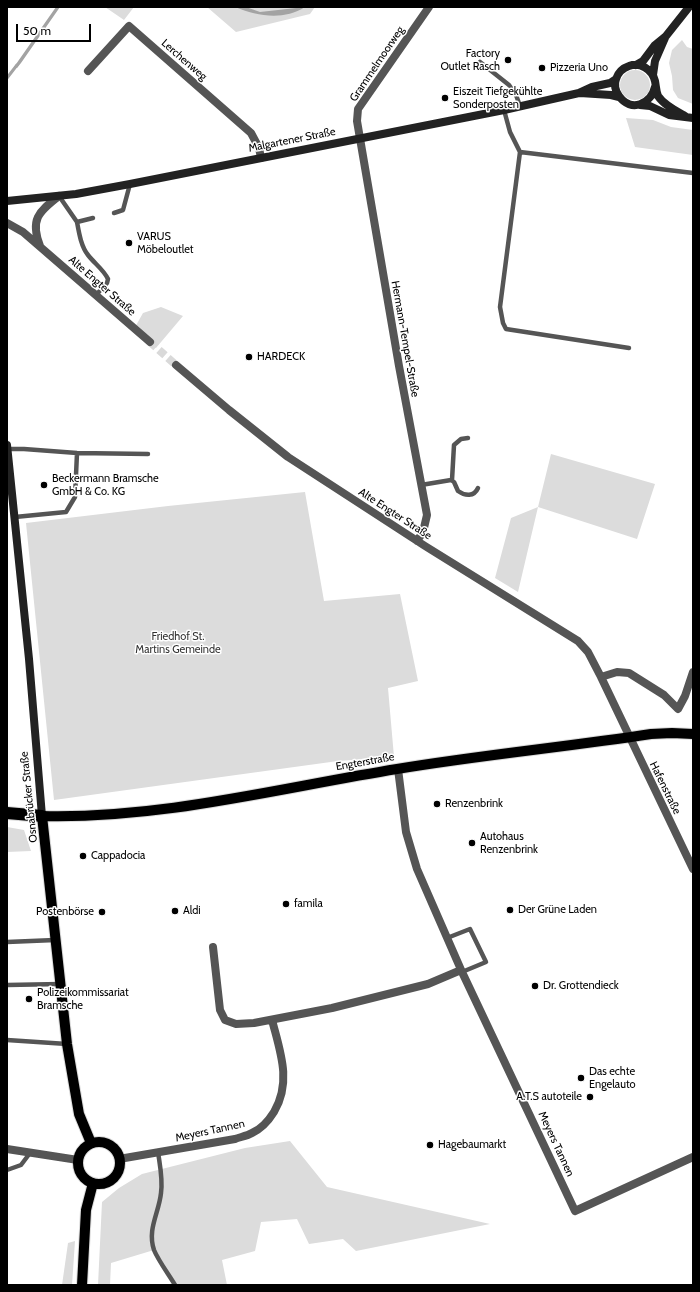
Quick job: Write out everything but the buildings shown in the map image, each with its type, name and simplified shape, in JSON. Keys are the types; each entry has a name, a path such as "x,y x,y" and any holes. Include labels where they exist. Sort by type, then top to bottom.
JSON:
{"highway":[{"path":"7,813 42,816"}],"main road":[{"name":"Engterstraße","path":"42,816 64,817 130,814 211,803 398,769 629,737 672,733 693,734"},
{"name":"Osnabrücker Straße","path":"42,816 67,1044 79,1114 91,1143"},
{"path":"104,1142 110,1145 115,1150 119,1159 119,1169 116,1176 110,1181 100,1184 93,1183 84,1177 80,1172 78,1160 80,1153 91,1143 104,1142"},
{"path":"82,1285 86,1210 93,1183"}],"street":[{"name":"Grammelmoorweg","path":"359,138 357,121 358,109 429,7"},
{"path":"689,7 666,36 655,45 643,61 636,65 626,67 618,74 616,79 616,88 619,97 628,104 650,106 669,115 689,117"},
{"name":"Lerchenweg","path":"88,71 129,26 251,133 259,148 261,158"},
{"path":"652,75 655,61 666,36"},
{"path":"636,65 646,68 652,75 655,80 655,87 658,96 667,105 689,117"},
{"name":"Malgartener Straße","path":"7,201 59,196 130,184 504,110 579,93 592,87 610,83 616,79"},
{"path":"640,104 646,102 650,98 655,87"},
{"name":"Malgartener Straße","path":"579,93 619,97"},
{"name":"Hermann-Tempel-Straße","path":"359,138 427,515 423,532 417,541"},
{"path":"40,247 35,228 37,217 46,206 59,196"},
{"name":"Alte Engter Straße","path":"7,222 23,232 150,342"},
{"name":"Alte Engter Straße","path":"176,365 288,457 417,541 578,641 588,652 629,737"},
{"name":"Osnabrücker Straße","path":"7,445 10,502 15,517 30,659 42,816"},
{"path":"601,677 617,672 629,673 664,695 678,709 685,696 693,672"},
{"name":"Hafenstraße","path":"629,737 693,869"},
{"name":"Meyers Tannen","path":"398,769 406,832 417,869 462,971 575,1211 693,1157"},
{"path":"213,947 220,1010 225,1020 236,1024 272,1020 332,1008 428,984 462,971"},
{"name":"Meyers Tannen","path":"119,1159 235,1139 253,1133 268,1120 277,1106 283,1091 284,1072 272,1020"},
{"path":"7,1149 78,1160"}],"lane":[{"path":"480,62 509,85 516,95 520,106"},
{"path":"504,110 510,132 520,152 500,307 503,323 506,329 629,348"},
{"path":"520,152 693,173"},
{"path":"114,213 123,210 130,184"},
{"path":"59,196 77,222 80,236 88,254 108,279 107,283 96,295"},
{"path":"77,222 93,218"},
{"path":"468,438 461,440 454,446 452,480 458,491 464,494 472,495 478,488"},
{"path":"8,450 24,449 77,453 148,454"},
{"path":"15,517 66,512 75,497 77,453"},
{"path":"421,485 452,480"},
{"path":"447,938 470,929 486,962 462,971"},
{"path":"7,942 55,940"},
{"path":"7,985 61,984"},
{"path":"7,1040 67,1044"},
{"path":"7,1170 21,1165 30,1152"},
{"path":"158,1152 162,1186 153,1221 152,1231 154,1250 175,1285"}],"green space":[{"path":"105,7 134,7 124,20"},
{"path":"207,7 315,7 310,14 236,32"},
{"path":"682,40 687,47 693,49 693,104 678,98 673,90 669,63 672,50"},
{"path":"635,70 641,71 649,79 649,91 641,99 635,100 629,99 621,91 620,85 621,79 629,71"},
{"path":"626,118 653,120 671,127 693,130 693,155 635,147"},
{"path":"161,307 183,316 156,348 134,329 143,313"},
{"path":"551,454 655,484 637,539 538,507"},
{"name":"Friedhof St. Martins Gemeinde","path":"305,492 324,601 400,594 418,681 388,688 394,757 338,761 54,800 26,523 168,506"},
{"path":"538,507 518,592 495,578 511,518"},
{"path":"7,827 24,830 31,851 7,852"},
{"path":"290,1141 327,1187 490,1224 356,1251 343,1239 309,1244 297,1219 261,1222 255,1251 222,1260 227,1285 175,1285 154,1250 111,1263 110,1285 98,1285 102,1202 119,1188 142,1174 245,1148"},
{"path":"75,1241 72,1285 62,1285 68,1243"}],"shaded area":[{"path":"56,7 60,7 21,63 17,68 14,67"},
{"path":"235,7 246,7 260,12 305,7 288,14 270,16 252,13"}],"waterway":[{"path":"7,78 17,65"}],"tunnel":[{"path":"150,342 176,365"}],"place":[{"name":"Factory Outlet Rasch","path":"508,60"},
{"name":"Pizzeria Uno","path":"542,68"},
{"name":"Eiszeit Tiefgekühlte Sonderposten","path":"445,98"},
{"name":"VARUS Möbeloutlet","path":"129,243"},
{"name":"HARDECK","path":"249,357"},
{"name":"Beckermann Bramsche GmbH & Co. KG","path":"44,485"},
{"name":"Renzenbrink","path":"437,804"},
{"name":"Autohaus Renzenbrink","path":"472,843"},
{"name":"Cappadocia","path":"83,856"},
{"name":"famila","path":"286,904"},
{"name":"Der Grüne Laden","path":"510,910"},
{"name":"Aldi","path":"175,911"},
{"name":"Postenbörse","path":"102,912"},
{"name":"Dr. Grottendieck","path":"535,986"},
{"name":"Polizeikommissariat Bramsche","path":"29,999"},
{"name":"Das echte Engelauto","path":"581,1078"},
{"name":"A.T.S autoteile","path":"590,1097"},
{"name":"Hagebaumarkt","path":"430,1145"}]}
